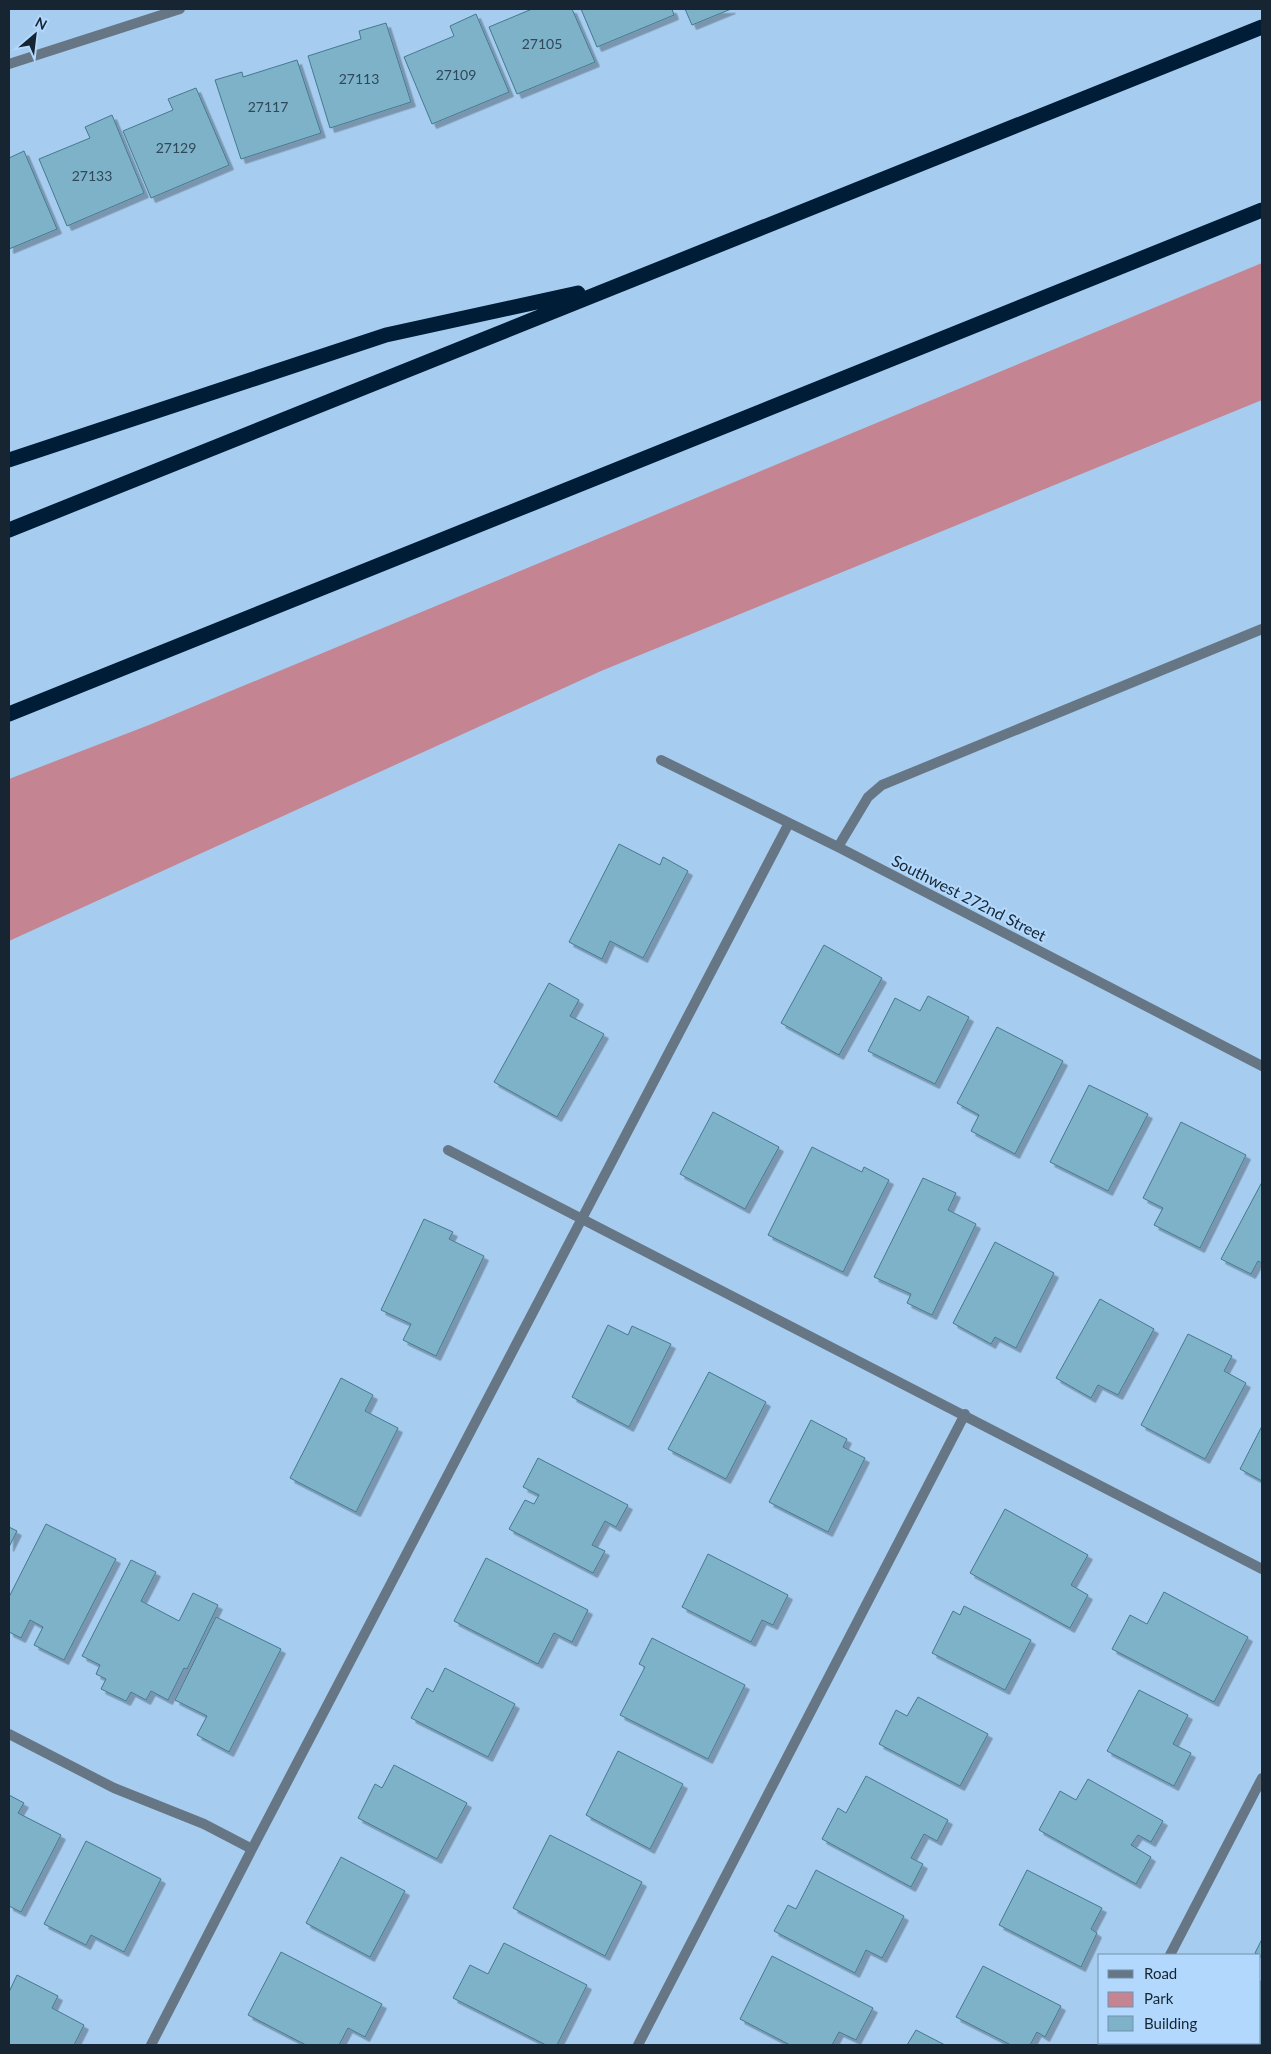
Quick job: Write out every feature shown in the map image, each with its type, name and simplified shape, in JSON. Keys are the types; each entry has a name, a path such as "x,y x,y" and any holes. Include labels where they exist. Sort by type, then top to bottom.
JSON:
{"highway":[{"path":"9,530 1262,27"},
{"path":"9,714 1262,210"},
{"path":"9,460 386,335 621,284"}],"street":[{"path":"9,64 180,9"},
{"path":"838,848 868,797 882,784 1262,630"},
{"name":"Southwest 272nd Street","path":"662,760 789,823 1262,1066"},
{"path":"152,2045 252,1849 789,823"},
{"path":"448,1150 965,1414 1262,1569"},
{"path":"638,2045 965,1414"},
{"path":"9,1734 114,1788 204,1824 252,1849"},
{"path":"1171,1954 1262,1778"}],"green space":[{"path":"1262,263 1262,400 601,671 9,941 9,779 149,725"}],"building":[{"path":"532,9 572,9 595,62 517,94 489,27"},
{"path":"581,9 672,9 674,15 597,47"},
{"path":"685,9 731,9 692,25"},
{"path":"476,14 509,92 432,124 404,57 454,36 450,26"},
{"path":"386,23 411,102 330,128 308,56 361,39 359,31"},
{"path":"297,60 321,133 241,159 215,80 242,72 243,77"},
{"path":"196,88 229,165 151,198 123,131 173,110 168,99"},
{"path":"112,115 144,193 67,226 39,159 90,138 85,127"},
{"path":"24,151 57,229 9,249 9,158"},
{"path":"619,844 660,865 663,857 688,871 643,958 610,941 602,959 569,942"},
{"path":"824,945 882,978 839,1055 781,1023"},
{"path":"549,983 579,1000 570,1016 604,1034 557,1117 494,1082"},
{"path":"928,996 969,1017 935,1084 868,1051 895,998 920,1011"},
{"path":"997,1027 1063,1061 1015,1154 971,1131 979,1115 957,1103"},
{"path":"1089,1085 1148,1114 1108,1191 1050,1162"},
{"path":"713,1112 779,1147 745,1209 680,1174"},
{"path":"1181,1122 1246,1155 1200,1248 1154,1225 1163,1208 1143,1198"},
{"path":"812,1147 862,1172 864,1167 889,1180 843,1272 768,1235"},
{"path":"923,1178 956,1193 948,1210 976,1224 932,1315 907,1303 911,1294 874,1277"},
{"path":"1262,1182 1262,1263 1258,1261 1251,1274 1221,1259"},
{"path":"424,1219 453,1232 449,1239 484,1256 436,1356 403,1340 411,1324 381,1310"},
{"path":"995,1242 1054,1273 1016,1348 995,1337 991,1344 953,1323"},
{"path":"1100,1299 1154,1329 1118,1395 1098,1385 1091,1398 1056,1378"},
{"path":"608,1325 628,1335 632,1326 671,1344 629,1427 572,1397"},
{"path":"1188,1334 1232,1356 1224,1371 1246,1383 1205,1459 1141,1425"},
{"path":"709,1372 766,1402 726,1479 668,1449"},
{"path":"341,1378 373,1395 365,1411 398,1428 356,1512 290,1478"},
{"path":"811,1420 847,1439 843,1447 865,1458 828,1532 769,1502"},
{"path":"1262,1426 1262,1481 1240,1469"},
{"path":"538,1458 628,1505 616,1527 605,1521 592,1545 605,1551 593,1573 509,1529 525,1500 534,1504 539,1495 523,1487"},
{"path":"1005,1509 1088,1555 1071,1585 1088,1595 1070,1628 970,1573"},
{"path":"46,1524 116,1559 64,1660 34,1645 43,1627 30,1620 21,1638 9,1632 9,1597"},
{"path":"9,1527 17,1531 9,1547"},
{"path":"708,1554 788,1595 773,1625 762,1620 751,1642 682,1607"},
{"path":"486,1558 588,1610 572,1642 554,1633 538,1664 454,1621"},
{"path":"131,1560 156,1572 141,1601 179,1621 193,1593 218,1605 187,1669 184,1668 168,1700 151,1691 146,1700 131,1692 126,1701 101,1689 106,1679 96,1674 100,1665 82,1656"},
{"path":"1164,1592 1248,1637 1214,1702 1112,1649 1130,1615 1147,1624"},
{"path":"964,1606 1031,1640 1005,1690 932,1653 953,1611 960,1615"},
{"path":"216,1617 281,1649 229,1752 197,1735 207,1716 175,1700"},
{"path":"652,1638 745,1685 708,1759 620,1715 645,1667 639,1664"},
{"path":"445,1668 515,1704 488,1757 411,1718 427,1688 433,1692"},
{"path":"1139,1690 1188,1715 1173,1744 1191,1753 1174,1786 1107,1751"},
{"path":"918,1697 988,1734 960,1786 879,1744 896,1710 907,1716"},
{"path":"618,1751 683,1784 650,1849 586,1815"},
{"path":"394,1765 467,1803 437,1859 358,1818 375,1784 382,1788"},
{"path":"866,1776 948,1820 937,1841 924,1834 911,1858 923,1864 911,1887 822,1839 838,1808 846,1813"},
{"path":"1088,1779 1163,1821 1151,1842 1138,1835 1131,1845 1151,1857 1136,1884 1039,1830 1060,1791 1076,1800"},
{"path":"9,1795 24,1803 18,1813 61,1835 21,1912 9,1906"},
{"path":"550,1835 642,1882 605,1956 513,1908"},
{"path":"86,1841 161,1879 124,1952 91,1935 86,1945 44,1924"},
{"path":"341,1857 405,1891 370,1957 306,1923"},
{"path":"816,1870 904,1916 882,1958 866,1950 855,1973 774,1931 788,1905 796,1909"},
{"path":"1027,1870 1102,1908 1091,1929 1097,1933 1081,1967 999,1925"},
{"path":"1262,1939 1262,1957 1261,1954 1255,1953"},
{"path":"504,1943 587,1985 557,2045 546,2045 453,1998 470,1965 488,1974"},
{"path":"281,1952 382,2004 365,2037 348,2028 339,2045 306,2045 248,2015"},
{"path":"772,1956 873,2008 856,2040 839,2032 832,2045 790,2045 740,2019"},
{"path":"983,1966 1061,2006 1045,2037 1037,2032 1030,2045 1011,2045 956,2017"},
{"path":"17,1975 58,1996 52,2008 84,2025 74,2045 9,2045 9,1992"},
{"path":"1262,1982 1262,2045 1220,2044 1261,2044"},
{"path":"916,2030 945,2045 907,2045"}]}
